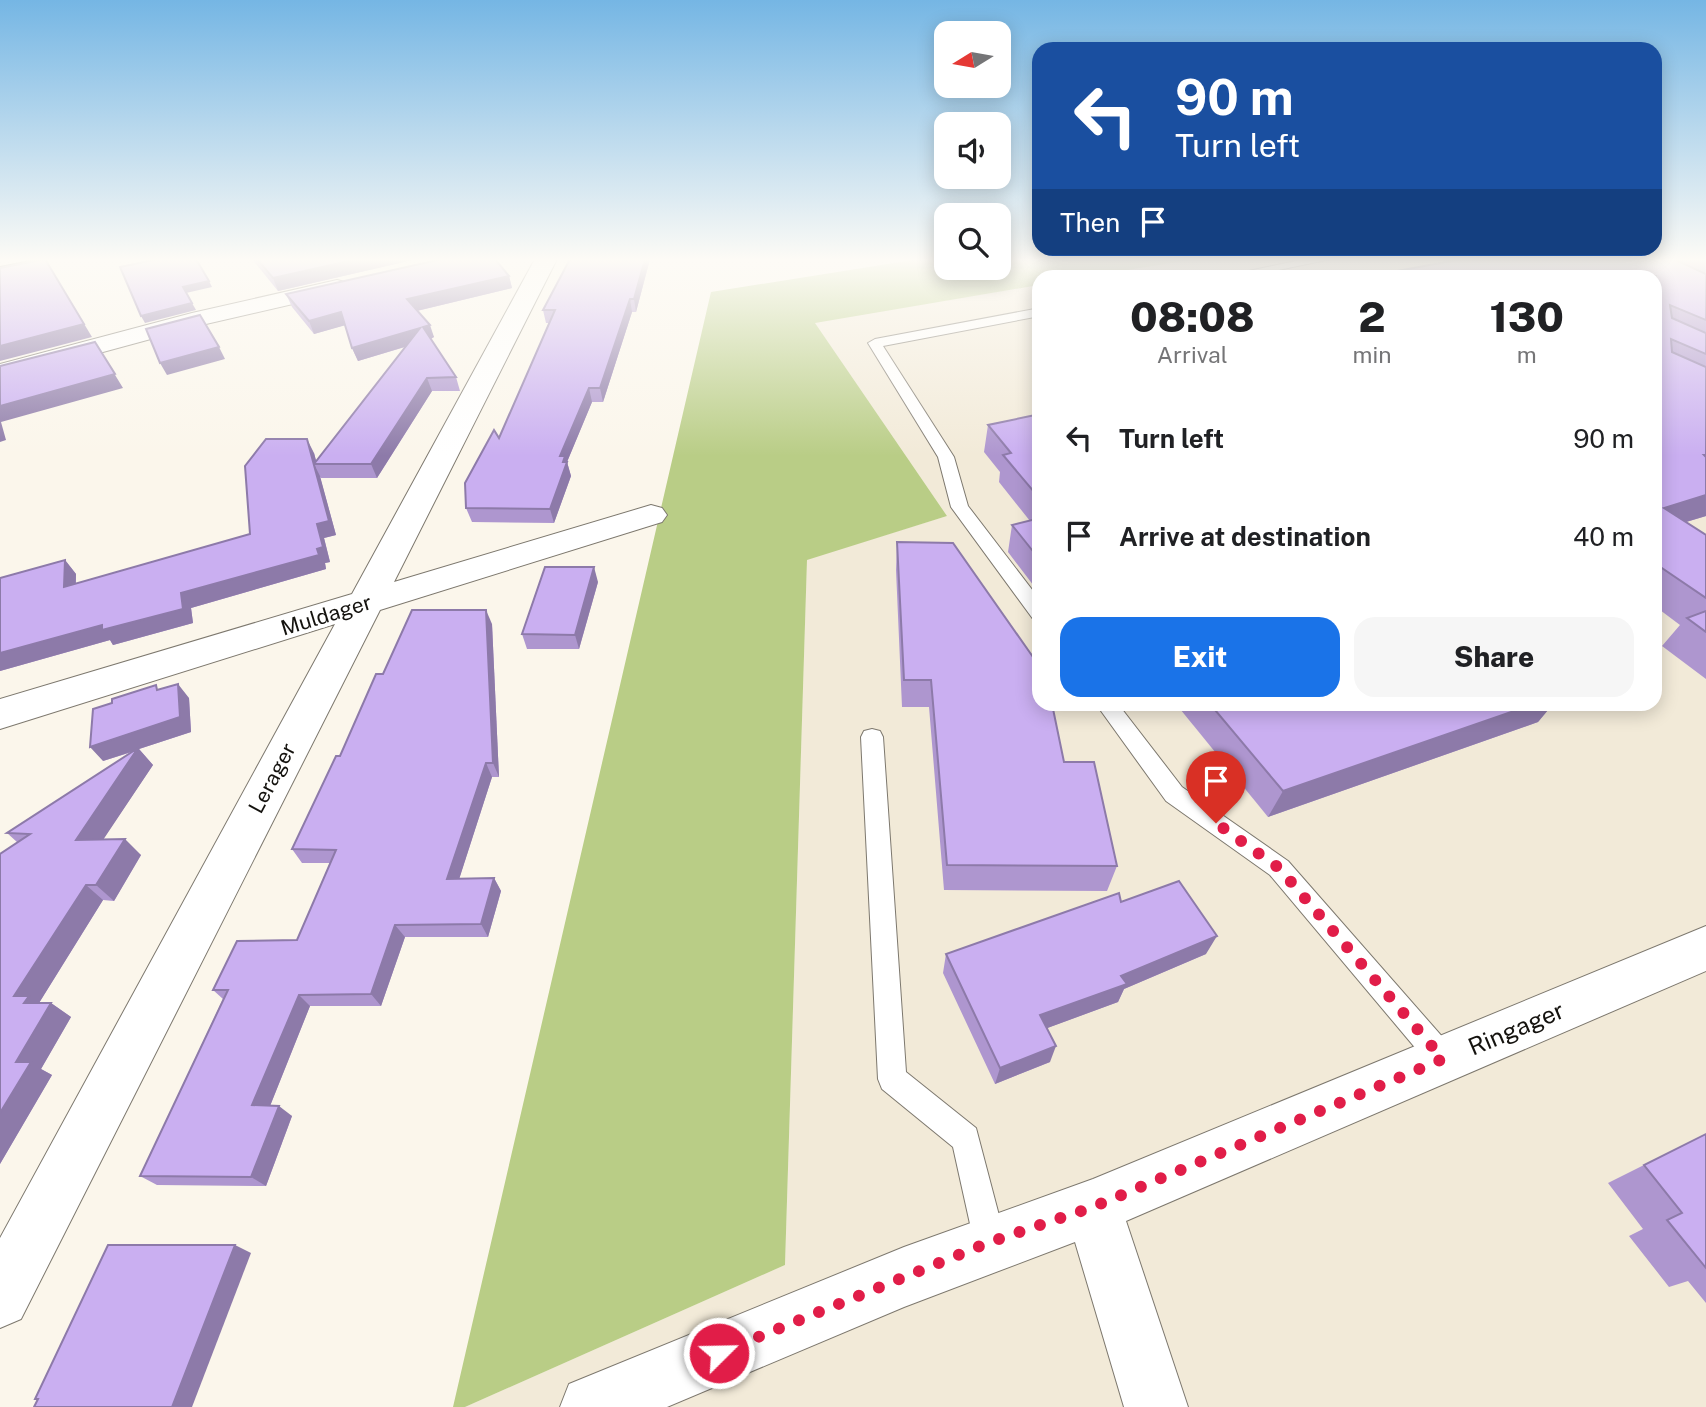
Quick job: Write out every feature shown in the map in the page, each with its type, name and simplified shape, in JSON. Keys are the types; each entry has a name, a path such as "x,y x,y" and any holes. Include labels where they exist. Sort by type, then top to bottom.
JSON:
{"street":[{"path":"0,372 176,325"},
{"name":"Lerager","path":"0,1298 511,325"},
{"name":"Muldager","path":"0,714 651,515"},
{"name":"Ringager","path":"592,1407 791,1322 990,1242 1093,1207 1706,947"},
{"path":"1093,1207 1156,1407"}],"lane":[{"path":"973,325 875,343 946,457 960,507 1032,603"},
{"path":"1112,711 1174,794 1279,868 1443,1059"},
{"path":"872,737 892,1079 966,1138 990,1242"}],"shaded area":[{"path":"816,325 1032,325 1032,711 1662,711 1662,325 1706,325 1706,1407 465,1407 785,1265 807,559 947,516"}],"green space":[{"path":"703,325 816,325 947,516 807,560 785,1265 465,1407 453,1407"}],"building":[{"path":"0,325 81,325 0,346"},
{"path":"163,325 206,325 219,347 160,363 146,329"},
{"path":"345,325 430,325 423,327 456,377 427,378 371,464 314,464 420,328 352,348"},
{"path":"549,325 621,325 600,388 589,388 560,456 565,456 563,462 567,462 550,509 466,508 465,483 494,430 499,438"},
{"path":"1662,325 1687,325 1706,333 1706,354 1671,339 1672,352 1706,367 1706,495 1664,508 1706,535 1706,598 1662,568"},
{"path":"95,342 115,374 0,406 0,366"},
{"path":"1032,416 1032,489 1003,455 1011,453 988,425"},
{"path":"266,439 307,439 329,521 317,524 323,547 317,549 319,555 181,593 183,609 102,630 102,625 0,653 0,578 65,560 64,587 250,534 245,466"},
{"path":"1032,520 1032,550 1012,525"},
{"path":"897,542 953,543 1032,656 1032,711 1053,711 1064,762 1094,762 1117,866 947,865 931,680 904,680"},
{"path":"545,567 594,567 575,635 522,634"},
{"path":"412,610 486,610 493,763 486,763 447,879 494,878 481,924 395,925 371,994 299,995 252,1105 279,1106 251,1177 140,1176 228,990 213,990 237,941 297,940 336,850 292,849 336,756 340,756 376,674 383,674"},
{"path":"1706,611 1706,632 1687,618"},
{"path":"178,684 180,717 90,747 93,709 112,703 112,699 156,685 157,690"},
{"path":"1216,711 1514,711 1283,791"},
{"path":"138,748 76,840 125,839 96,885 86,885 14,996 29,996 24,1003 51,1003 16,1062 31,1062 0,1113 0,854 30,834 7,833"},
{"path":"1179,881 1217,936 1121,976 1127,984 1040,1015 1056,1046 1000,1068 946,954 1119,893 1121,902"},
{"path":"1706,1134 1706,1268 1667,1220 1682,1213 1644,1165"},
{"path":"108,1245 235,1245 172,1407 34,1407 38,1399 35,1399"}],"route":[{"path":"719,1353 990,1242 1093,1207 1443,1059 1279,868 1216,823"}]}
